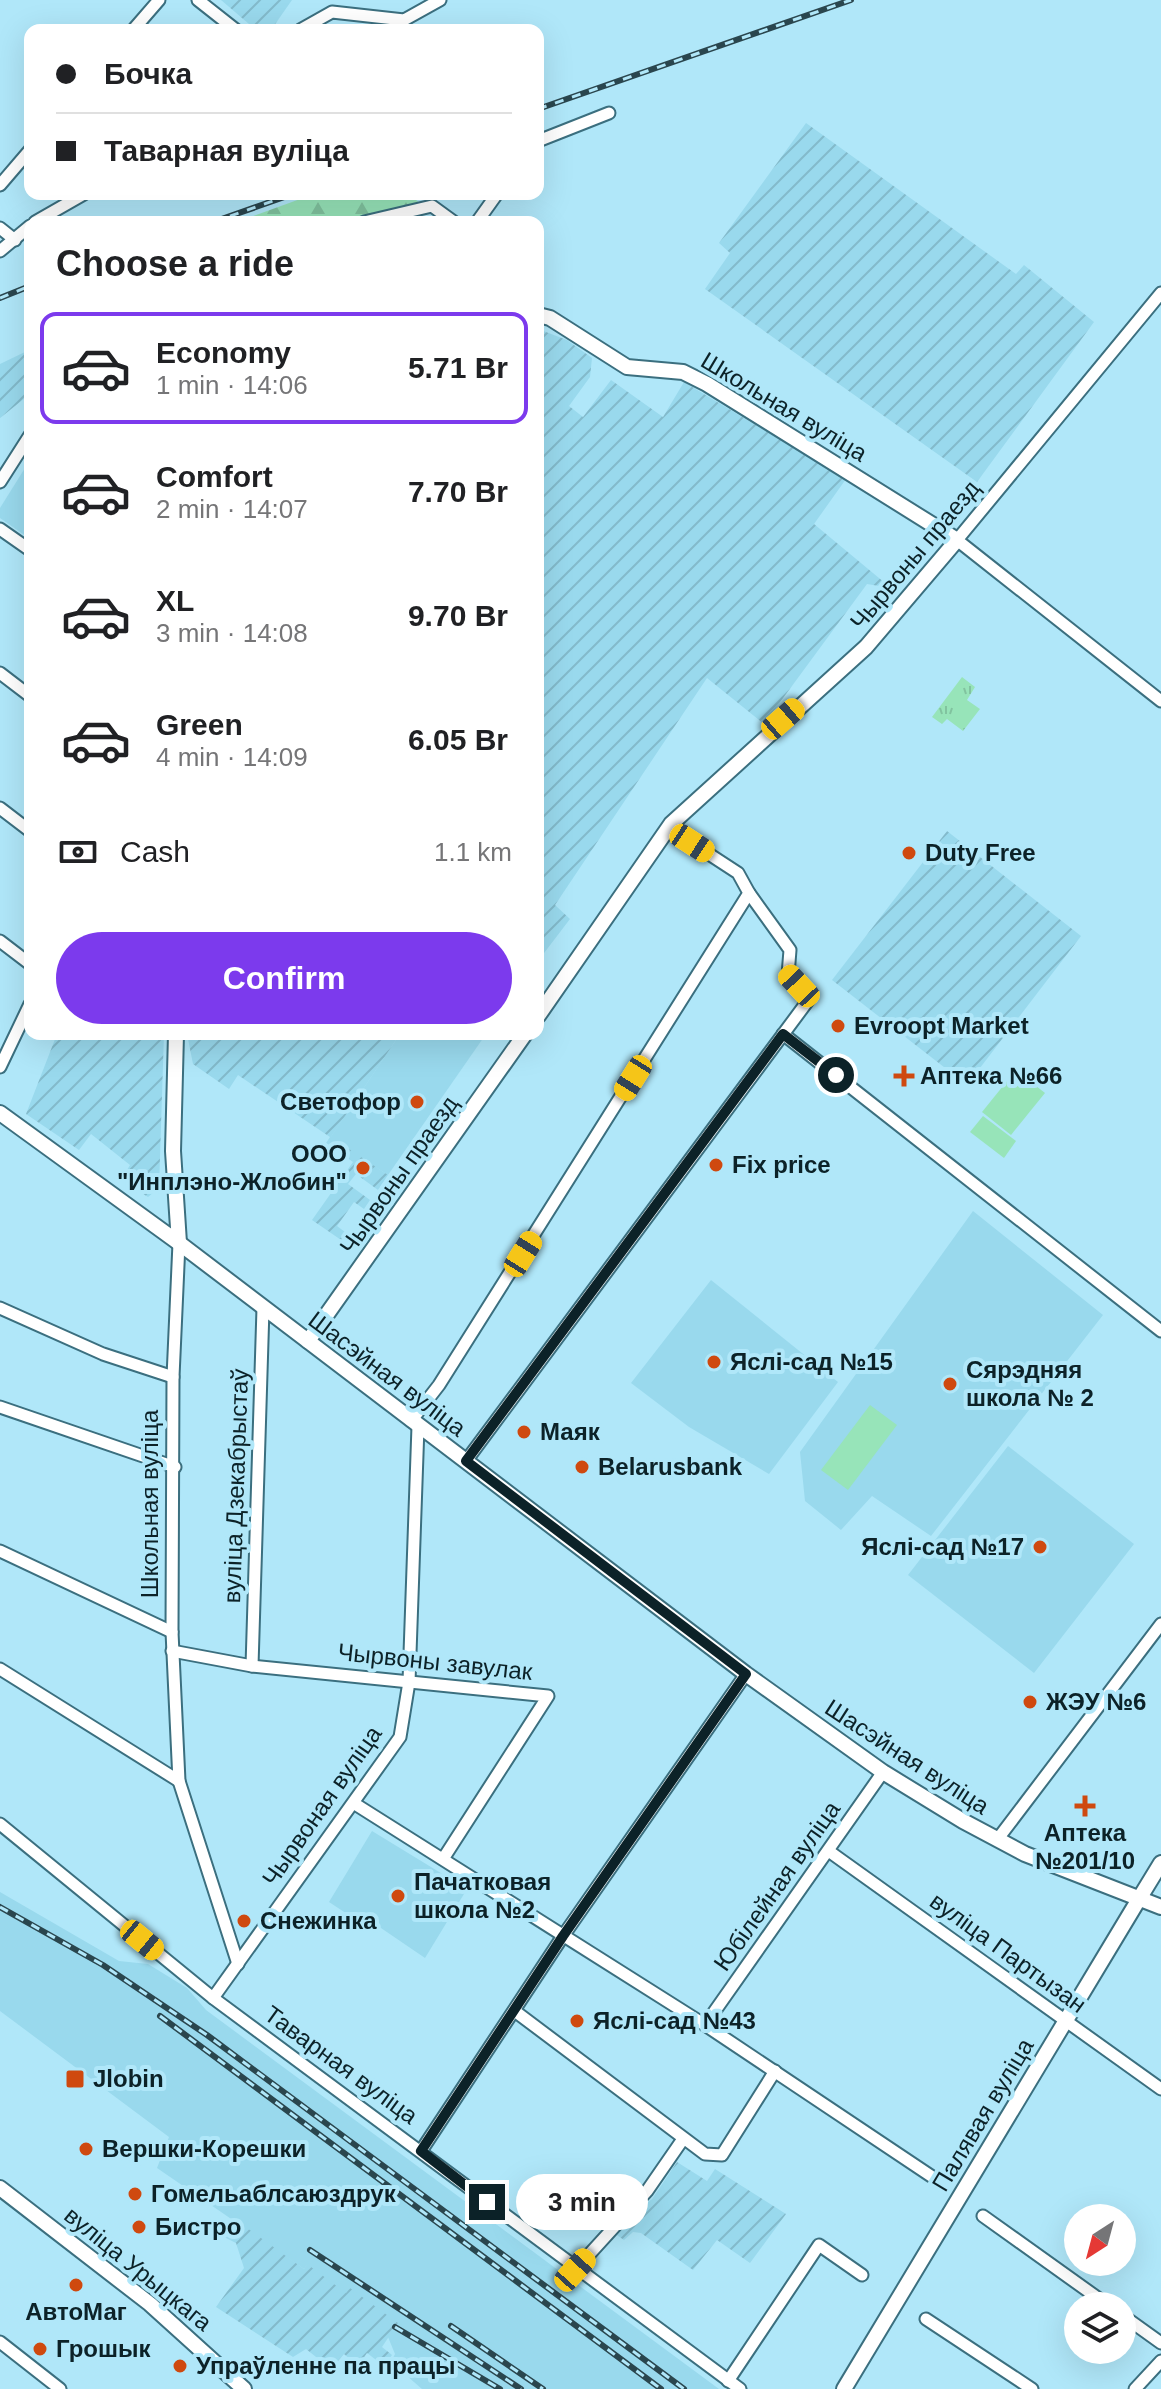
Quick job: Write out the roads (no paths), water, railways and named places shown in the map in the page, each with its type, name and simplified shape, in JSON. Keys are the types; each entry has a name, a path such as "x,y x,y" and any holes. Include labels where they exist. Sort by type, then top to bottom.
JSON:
{"main road":[{"name":"Школьная вуліца","path":"544,316 627,367 683,372 707,384 957,540"},
{"name":"Чырвоны праезд","path":"544,1007 669,828 783,719 866,647 957,540"},
{"name":"Школьная вуліца","path":"176,1040 173,1151 179,1243"},
{"name":"Чырвоны праезд","path":"308,1341 521,1040"},
{"name":"Шасэйная вуліца","path":"0,1113 179,1243 746,1674 883,1772 997,1840 1057,1868 1161,1907"},
{"name":"Палявая вуліца","path":"847,2384 1161,1863"},
{"name":"вуліца Урыцкага","path":"0,2188 150,2304 244,2389"}],"street":[{"path":"138,24 159,0"},
{"path":"198,0 228,24"},
{"path":"311,24 332,12 404,20 440,0"},
{"path":"544,139 609,113"},
{"path":"0,185 24,157"},
{"path":"46,216 74,200"},
{"path":"390,216 432,206 446,216"},
{"path":"0,228 15,240"},
{"path":"0,251 24,232"},
{"name":"Чырвоны праезд","path":"957,540 1161,293"},
{"path":"0,482 24,444"},
{"path":"0,529 24,546"},
{"path":"957,540 1161,701"},
{"path":"0,673 24,691"},
{"path":"0,808 24,826"},
{"path":"466,1461 810,998 788,975 790,950 738,873 669,828"},
{"path":"414,1423 749,893"},
{"path":"0,941 24,959"},
{"path":"0,1067 24,1017"},
{"path":"783,1034 1161,1331"},
{"name":"Школьная вуліца","path":"179,1243 173,1377 172,1632 179,1781 238,1964"},
{"path":"0,1308 103,1354 173,1377"},
{"name":"вуліца Дзекабрыстаў","path":"252,1666 263,1308"},
{"path":"0,1407 175,1467"},
{"name":"Чырвоная вуліца","path":"213,1998 355,1804 400,1737 409,1682 414,1423"},
{"path":"0,1551 172,1632"},
{"path":"997,1840 1161,1624"},
{"name":"Чырвоны завулак","path":"172,1651 252,1666 548,1696 443,1859"},
{"path":"0,1669 179,1781"},
{"path":"421,2151 516,2012 563,1936 746,1674"},
{"name":"Юбілейная вуліца","path":"705,2025 830,1852 883,1772"},
{"path":"355,1804 705,2025 931,2176"},
{"name":"Таварная вуліца","path":"0,1824 213,1998 421,2151 575,2270 740,2389"},
{"name":"вуліца Партызан","path":"830,1852 1161,2089"},
{"path":"516,2012 705,2154 722,2155 775,2071"},
{"path":"575,2270 647,2191 683,2139"},
{"path":"983,2216 1089,2292"},
{"path":"728,2381 819,2245 862,2275"},
{"path":"926,2319 1032,2389"},
{"path":"1136,2325 1161,2343"},
{"path":"0,2342 60,2389"},
{"path":"1135,2389 1161,2361"}],"railway":[{"path":"544,107 851,0"},
{"path":"230,216 276,200"},
{"path":"0,298 24,288"},
{"path":"0,1907 103,1965 207,2035 684,2389"},
{"path":"160,2016 661,2389"},
{"path":"310,2250 521,2389"},
{"path":"451,2326 543,2389"},
{"path":"395,2327 500,2389"}],"place":[{"name":"Duty Free","path":"909,853"},
{"name":"Evroopt Market","path":"838,1026"},
{"name":"Аптека №66","path":"904,1076"},
{"name":"Светофор","path":"417,1102"},
{"name":"Fix price","path":"716,1165"},
{"name":"ООО \"Инплэно-Жлобин\"","path":"363,1168"},
{"name":"Яслі-сад №15","path":"714,1362"},
{"name":"Сярэдняя школа № 2","path":"950,1384"},
{"name":"Маяк","path":"524,1432"},
{"name":"Belarusbank","path":"582,1467"},
{"name":"Яслі-сад №17","path":"1040,1547"},
{"name":"ЖЭУ №6","path":"1030,1702"},
{"name":"Аптека №201/10","path":"1085,1806"},
{"name":"Пачатковая школа №2","path":"398,1896"},
{"name":"Снежинка","path":"244,1921"},
{"name":"Яслі-сад №43","path":"577,2021"},
{"name":"Jlobin","path":"75,2079"},
{"name":"Вершки-Корешки","path":"86,2149"},
{"name":"Гомельаблсаюздрук","path":"135,2194"},
{"name":"Бистро","path":"139,2227"},
{"name":"АвтоМаг","path":"76,2285"},
{"name":"Грошык","path":"40,2349"},
{"name":"Упраўленне па працы","path":"180,2366"}]}
